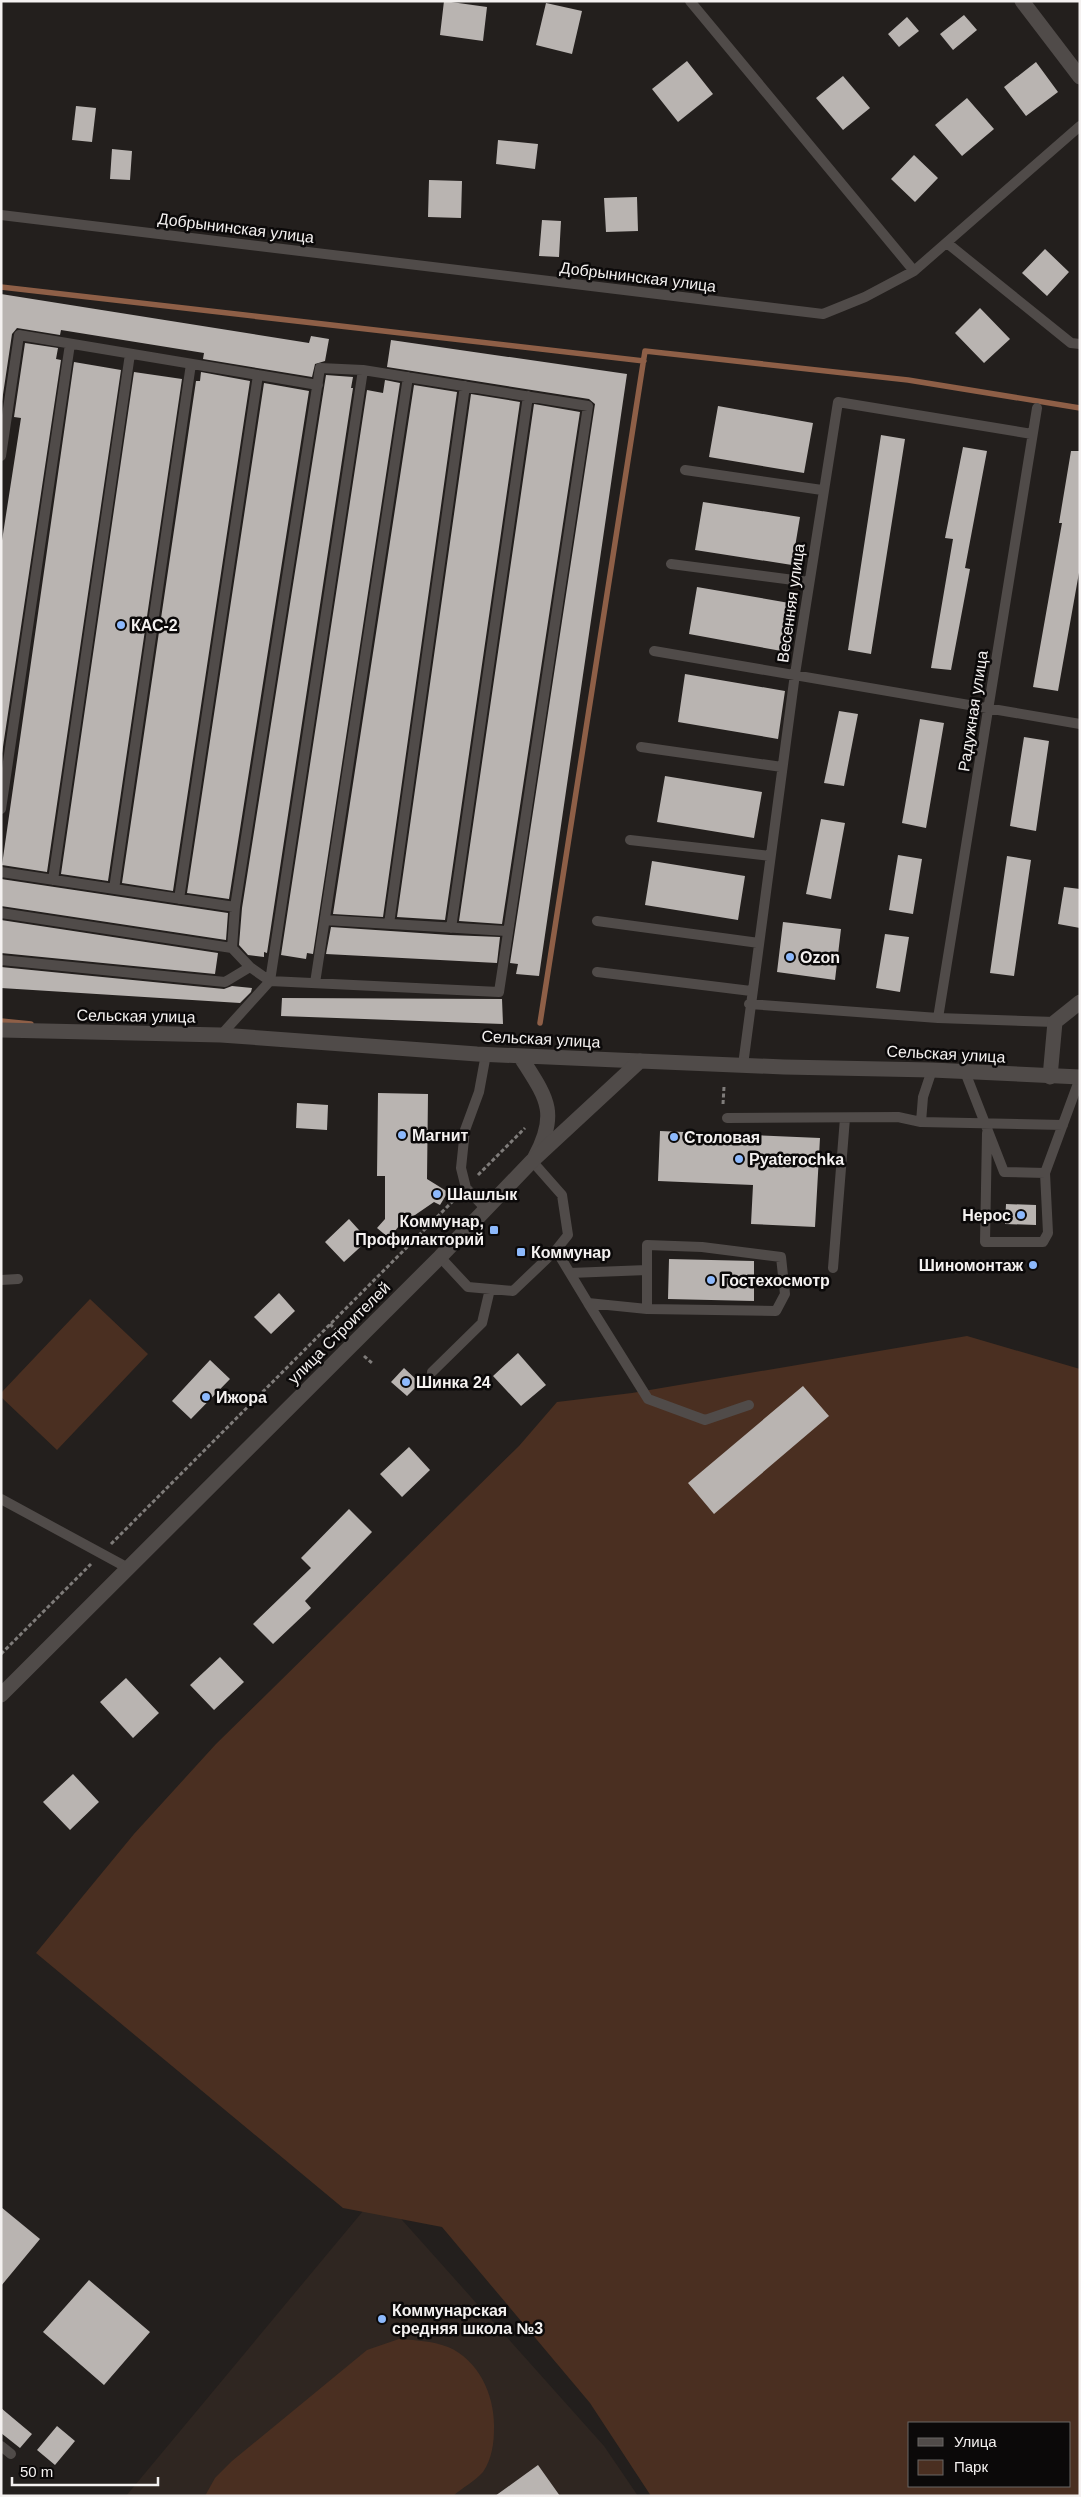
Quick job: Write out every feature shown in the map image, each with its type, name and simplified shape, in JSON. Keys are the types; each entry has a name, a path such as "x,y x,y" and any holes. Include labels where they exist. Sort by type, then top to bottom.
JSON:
{"main road":[{"path":"1022,1 1080,77"},
{"path":"1050,1077 1055,1022 1080,1002"},
{"name":"Сельская улица","path":"1,1030 221,1035 520,1056 1080,1077"},
{"path":"520,1056 546,1098 549,1118 544,1139 532,1161"},
{"name":"улица Строителей","path":"1,1695 440,1257 532,1161 640,1061"}],"lane":[{"path":"690,1 914,271"},
{"name":"Добрынинская улица","path":"1,214 823,314 865,297 914,271 1080,126"},
{"path":"947,243 1070,343 1080,344"},
{"path":"1,456 19,335 318,385"},
{"path":"1,809 70,344"},
{"path":"53,880 130,354"},
{"path":"114,889 191,364"},
{"path":"1,913 232,948 250,967 270,981 499,992 588,406 363,370 320,368 235,907 232,948"},
{"path":"221,1035 270,981 363,370"},
{"path":"179,899 258,375"},
{"path":"315,983 408,377"},
{"path":"388,924 465,386"},
{"path":"451,928 528,396"},
{"name":"Весенняя улица","path":"743,1065 749,1004 795,674 822,490 838,402 1032,434"},
{"name":"Радужная улица","path":"938,1018 990,708 1037,408"},
{"path":"685,470 822,490"},
{"path":"671,564 809,582"},
{"path":"654,651 1080,724"},
{"path":"641,747 782,767"},
{"path":"630,840 770,856"},
{"path":"1,872 235,907"},
{"path":"325,920 507,931"},
{"path":"596,921 759,943"},
{"path":"1,960 225,982 250,967"},
{"path":"596,972 751,991"},
{"path":"749,1004 938,1018 1055,1022"},
{"path":"486,1054 479,1092 465,1130 461,1168 466,1188 486,1209"},
{"path":"921,1122 923,1097 932,1070"},
{"path":"965,1072 1004,1172 1045,1172"},
{"path":"986,1125 985,1242 1043,1242 1048,1233 1045,1172 1063,1124 1077,1094 1080,1077"},
{"path":"725,1113 846,1118 898,1117 921,1122 986,1125 1063,1124"},
{"path":"833,1268 846,1118"},
{"path":"440,1257 468,1287 513,1291 556,1250 568,1235 562,1195 532,1161"},
{"path":"588,1303 647,1309 776,1311 785,1294 781,1257 702,1247 647,1245 647,1309"},
{"path":"556,1250 648,1399 705,1420 749,1405"},
{"path":"570,1273 647,1270"},
{"path":"1,1280 18,1279"},
{"path":"432,1372 482,1323 490,1289"},
{"path":"1,1499 128,1568"},
{"path":"1,2446 11,2454"}],"path":[{"path":"724,1087 725,1113"},
{"path":"1,1654 526,1128"},
{"path":"330,1324 344,1337"},
{"path":"366,1358 373,1364"}],"shaded area":[{"name":"Коммунарская средняя школа №3","path":"378,2193 604,2446 638,2496 126,2496"}],"green space":[{"path":"90,1299 148,1354 57,1450 1,1397 1,1393"},
{"path":"967,1336 1080,1369 1080,2496 651,2496 590,2403 442,2227 343,2208 36,1953 134,1834 216,1744 519,1446 557,1402 632,1393"},
{"path":"399,2339 430,2342 448,2347 468,2361 483,2380 492,2404 494,2439 489,2462 483,2472 476,2478 453,2496 205,2496 215,2478 232,2461 367,2350"}],"building":[{"path":"444,1 487,7 483,41 440,35"},
{"path":"546,3 582,11 572,54 536,45"},
{"path":"964,15 977,30 953,50 940,34"},
{"path":"907,17 919,31 899,47 888,34"},
{"path":"687,61 713,94 678,122 652,89"},
{"path":"1036,62 1058,92 1026,116 1004,87"},
{"path":"843,76 870,108 843,130 816,98"},
{"path":"967,98 994,129 962,156 935,125"},
{"path":"76,106 96,108 92,142 72,140"},
{"path":"498,140 538,144 535,169 496,164"},
{"path":"112,149 132,151 130,180 110,179"},
{"path":"914,155 938,178 915,202 891,179"},
{"path":"429,180 462,181 461,218 428,217"},
{"path":"637,197 638,231 606,232 604,198"},
{"path":"542,220 561,221 559,257 539,256"},
{"path":"1045,249 1069,272 1047,296 1022,273"},
{"path":"1,294 309,343 311,336 329,339 325,361 315,364 312,377 203,359 204,353 61,330 60,335 17,328 12,334 1,408"},
{"path":"980,308 1010,339 984,363 955,333"},
{"path":"391,340 627,374 539,976 516,974 518,964 510,963 595,404 589,399 387,367"},
{"path":"25,343 58,348 56,359 61,360 1,760 1,547 21,418 14,417"},
{"path":"74,362 121,370 47,872 2,865"},
{"name":"КАС-2","path":"134,372 182,379 108,881 61,874"},
{"path":"201,372 250,381 173,891 122,883 196,381 200,381"},
{"path":"326,375 353,377 351,388 353,388 267,953 264,952 264,957 248,955 239,945 242,908"},
{"path":"385,380 400,383 313,954 307,953 306,959 281,955 367,390 383,393"},
{"path":"264,383 309,391 229,899 187,893"},
{"path":"414,385 457,392 383,917 333,914"},
{"path":"471,394 520,402 445,920 397,917"},
{"path":"534,404 580,412 502,924 459,921"},
{"path":"718,406 813,423 804,473 709,457"},
{"path":"881,435 905,439 871,654 848,650"},
{"path":"963,447 987,451 965,568 970,569 951,670 931,668 953,539 945,538"},
{"path":"1071,451 1080,451 1080,567 1058,691 1033,687 1062,523 1059,523"},
{"path":"703,502 800,517 792,565 695,550"},
{"path":"697,587 795,604 787,652 689,634"},
{"path":"685,674 785,691 778,739 678,722"},
{"path":"839,711 858,714 844,786 824,783"},
{"path":"920,719 944,723 926,828 902,823"},
{"path":"1024,737 1049,741 1036,831 1010,826"},
{"path":"665,776 762,792 754,838 657,822"},
{"path":"821,819 845,823 831,899 806,894"},
{"path":"898,855 922,859 913,914 889,910"},
{"path":"1007,856 1031,860 1014,976 990,973"},
{"path":"652,861 745,876 738,920 645,905"},
{"path":"1,879 228,913 226,940 1,906"},
{"path":"1064,887 1080,889 1080,928 1058,924"},
{"path":"1,920 218,953 215,974 1,953"},
{"path":"783,922 841,929 835,980 777,972"},
{"path":"331,927 500,937 497,963 326,954"},
{"path":"885,934 909,937 900,992 876,988"},
{"path":"1,967 224,989 232,986 252,988 251,992 240,1003 1,988"},
{"path":"282,998 502,999 503,1024 281,1016"},
{"name":"Магнит","path":"378,1093 428,1094 427,1179 448,1192 440,1205 434,1202 399,1226 389,1238 377,1228 385,1219 385,1176 377,1176"},
{"path":"297,1103 328,1105 327,1130 296,1128"},
{"name":"Pyaterochka","path":"660,1131 820,1138 815,1227 751,1224 753,1185 658,1181"},
{"name":"Нерос","path":"1006,1204 1036,1205 1036,1225 1005,1224"},
{"path":"349,1219 368,1240 344,1262 325,1242"},
{"name":"Гостехосмотр","path":"669,1259 754,1261 754,1301 668,1299"},
{"path":"279,1293 295,1311 271,1334 254,1317"},
{"path":"518,1353 546,1385 521,1406 493,1376"},
{"path":"210,1360 230,1379 191,1419 172,1401"},
{"name":"Шинка 24","path":"404,1368 420,1383 407,1396 391,1382"},
{"path":"803,1386 829,1416 714,1514 688,1483"},
{"path":"409,1447 430,1470 402,1497 380,1474"},
{"path":"349,1509 372,1532 305,1601 311,1608 273,1644 253,1624 311,1568 301,1558"},
{"path":"220,1657 244,1682 214,1710 190,1685"},
{"path":"126,1678 159,1713 133,1738 100,1702"},
{"path":"73,1774 99,1802 70,1830 43,1802"},
{"path":"1,2207 40,2239 1,2286"},
{"path":"89,2280 150,2332 104,2385 43,2332"},
{"path":"1,2408 32,2434 20,2448 1,2433"},
{"path":"57,2426 75,2441 55,2465 37,2450"},
{"path":"538,2465 560,2496 495,2496"}],"waterway":[{"path":"1,287 644,361"},
{"path":"540,1023 645,351 908,380 1080,408"},
{"path":"1,1021 31,1024"}],"place":[{"name":"КАС-2","path":"121,625"},
{"name":"Ozon","path":"790,957"},
{"name":"Магнит","path":"402,1135"},
{"name":"Столовая","path":"674,1137"},
{"name":"Pyaterochka","path":"739,1159"},
{"name":"Шашлык","path":"437,1194"},
{"name":"Нерос","path":"1021,1215"},
{"name":"Коммунар, Профилакторий","path":"494,1230"},
{"name":"Коммунар","path":"521,1252"},
{"name":"Шиномонтаж","path":"1033,1265"},
{"name":"Гостехосмотр","path":"711,1280"},
{"name":"Шинка 24","path":"406,1382"},
{"name":"Ижора","path":"206,1397"},
{"name":"Коммунарская средняя школа №3","path":"382,2319"}]}
